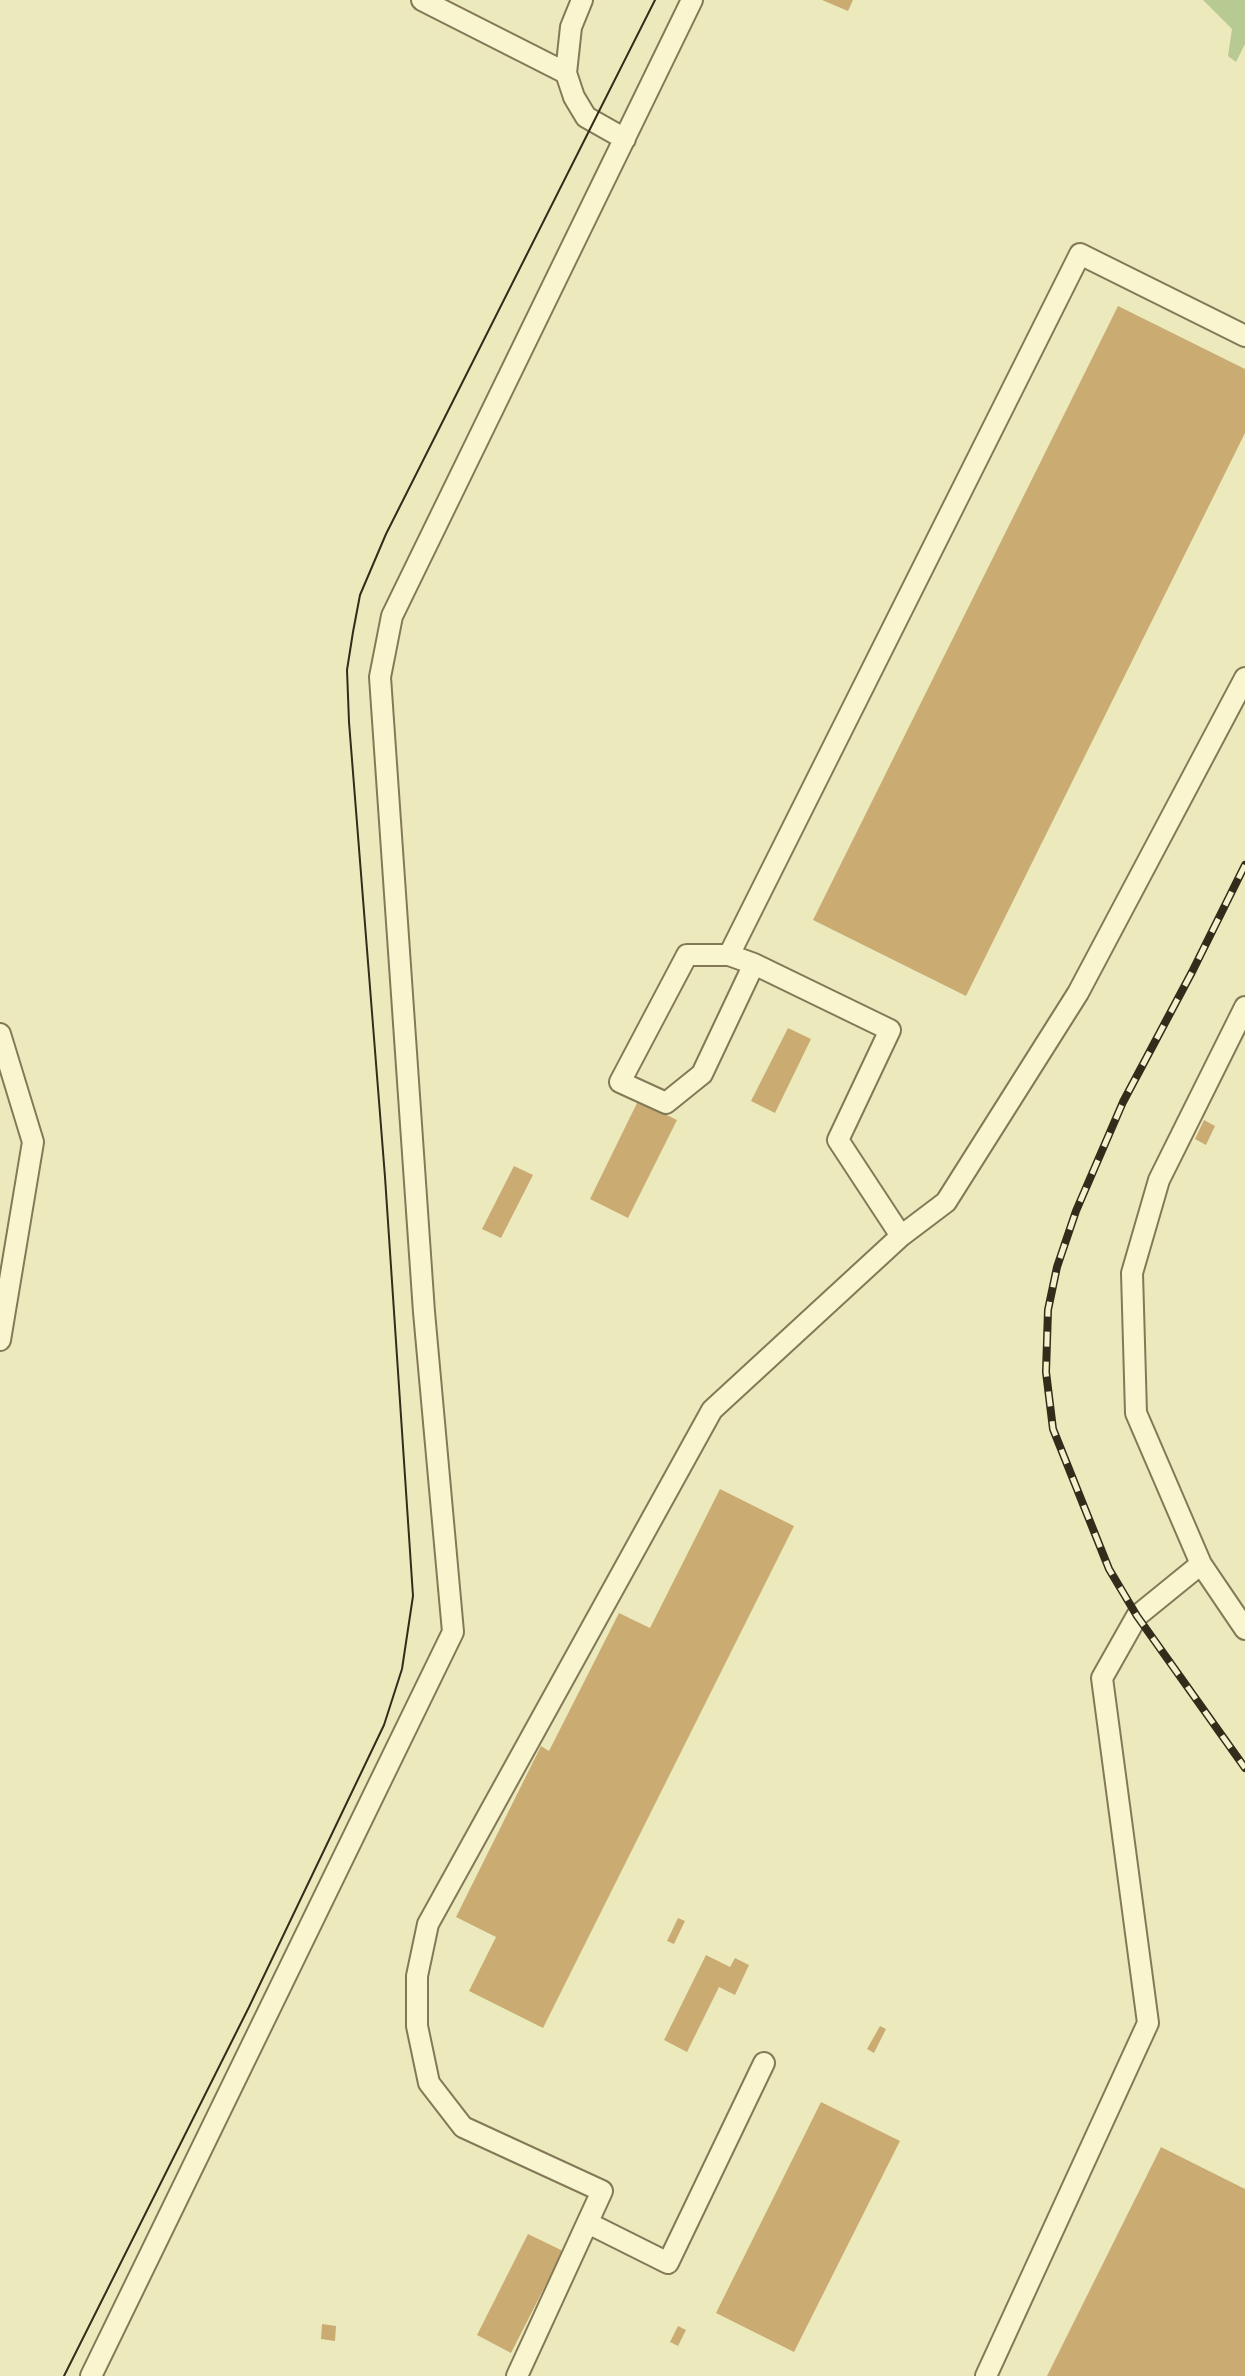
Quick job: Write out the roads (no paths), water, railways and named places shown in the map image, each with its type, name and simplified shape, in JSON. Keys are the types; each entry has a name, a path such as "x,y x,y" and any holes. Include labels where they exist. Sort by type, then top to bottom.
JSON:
{"street":[{"path":"422,0 566,73"},
{"path":"582,0 571,27 566,73 574,97 586,117 625,139"},
{"path":"91,2376 453,1632 424,1312 380,677 392,616 692,0"},
{"path":"729,955 1080,254 1245,336"},
{"path":"517,2376 602,2191 463,2127 429,2083 417,2026 417,1976 428,1924 712,1410 901,1236 946,1202 1078,993 1245,678"},
{"path":"754,964 702,1074 666,1103 620,1082 687,955 729,955 754,964 890,1030 838,1140 901,1236"},
{"path":"1245,1007 1159,1180 1132,1273 1136,1413 1201,1564 1245,1629"},
{"path":"0,1034 33,1142 0,1340"},
{"path":"986,2376 1148,2023 1102,1678 1137,1616 1201,1564"},
{"path":"588,2223 668,2263 764,2063"}],"tram line":[{"path":"64,2376 249,2007 384,1725 402,1669 413,1596 347,670 360,595 386,534 655,0"}],"railway":[{"path":"1245,865 1123,1102 1076,1211 1057,1267 1048,1310 1046,1372 1053,1429 1109,1569 1137,1616 1245,1768"}]}
